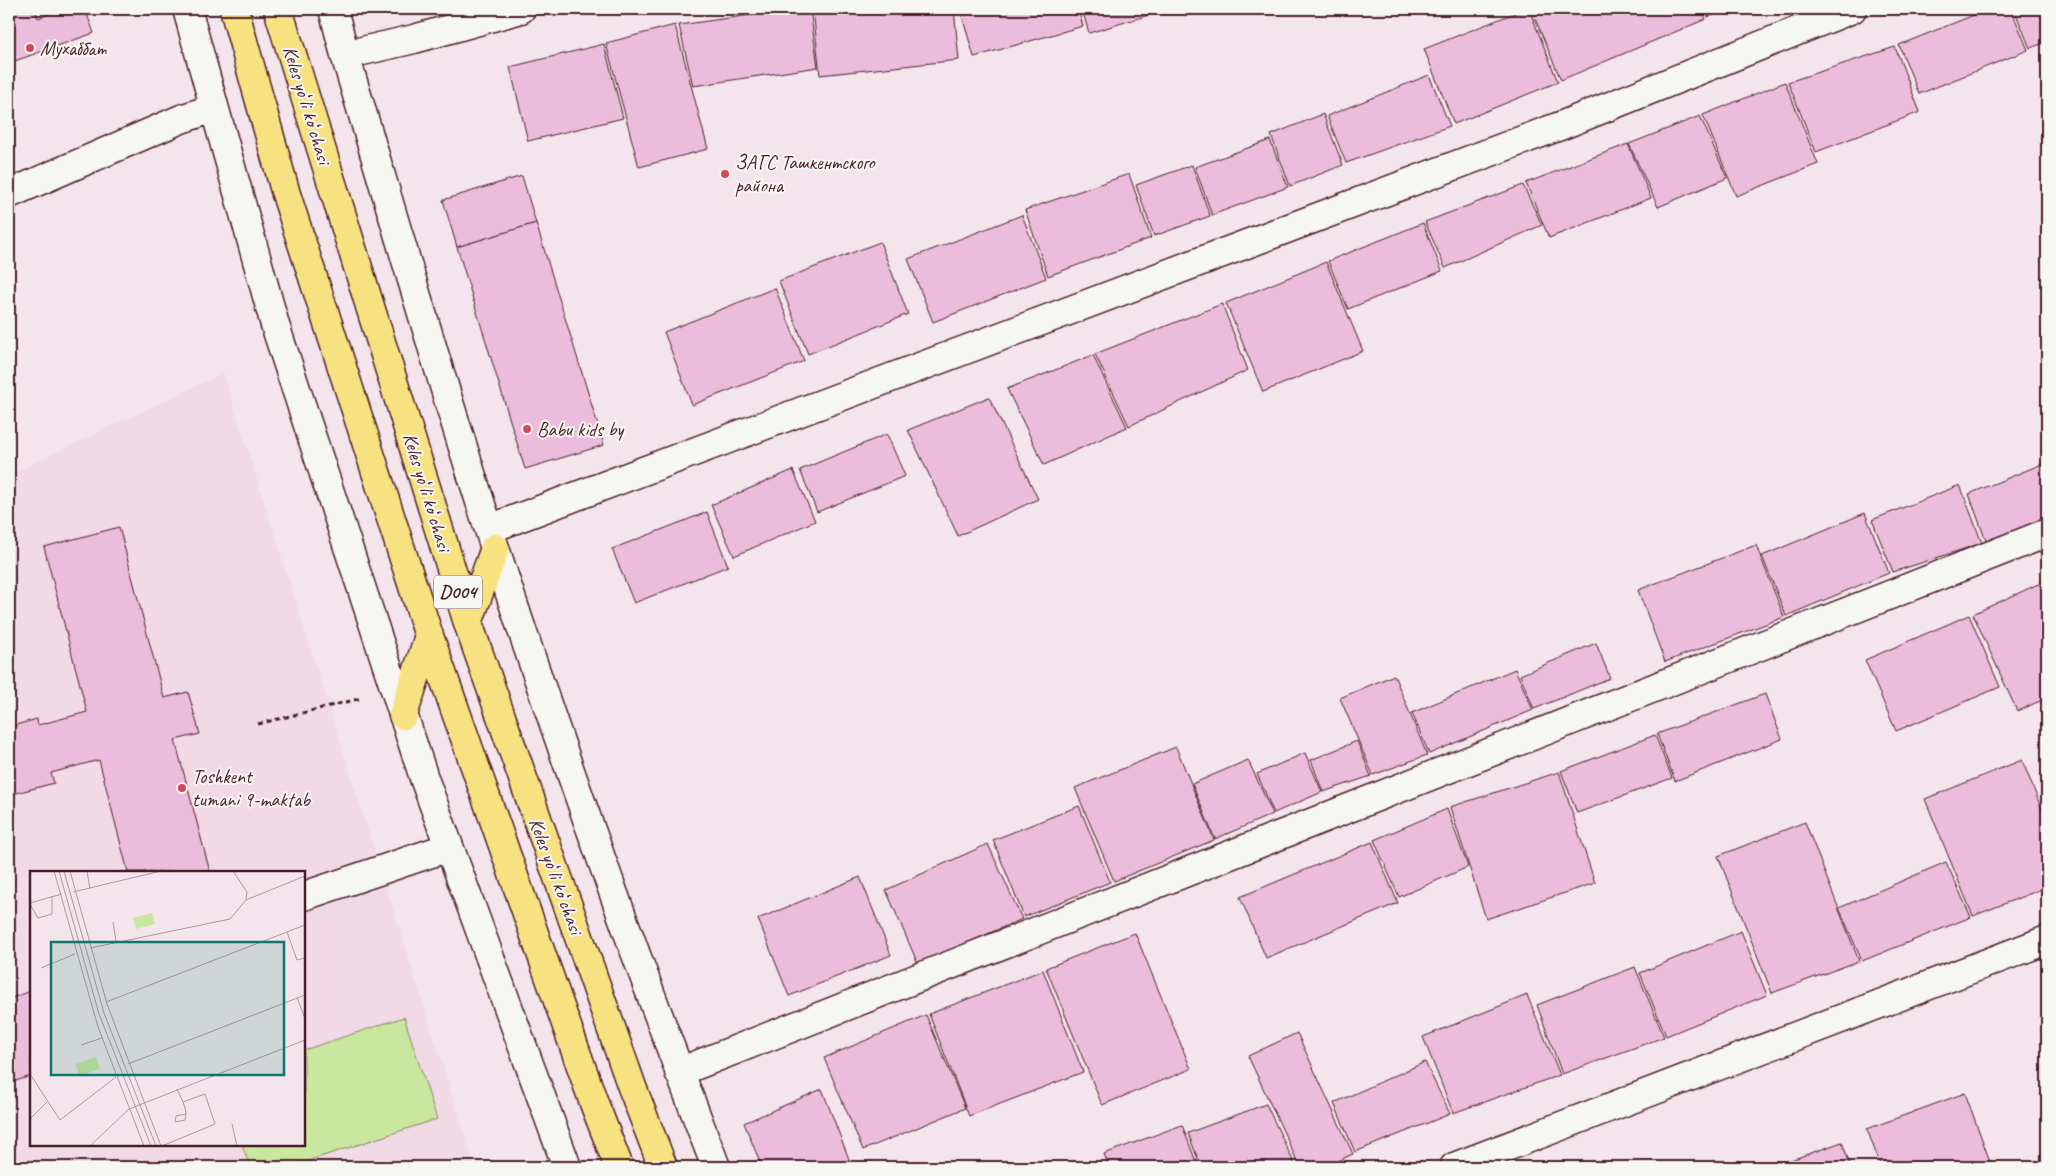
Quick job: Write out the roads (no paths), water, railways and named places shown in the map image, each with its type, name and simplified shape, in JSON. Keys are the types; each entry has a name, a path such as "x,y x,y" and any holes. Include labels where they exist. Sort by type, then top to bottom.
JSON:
{"main road":[{"name":"Keles yoʻli koʻchasi","path":"234,9 286,194 429,636 577,1056 619,1167"},
{"name":"Keles yoʻli koʻchasi","path":"278,9 468,623 619,1050 663,1167"},
{"path":"468,623 492,538"},
{"path":"403,715 429,636"}],"street":[{"path":"187,9 275,325 403,715 449,847 567,1167"},
{"path":"333,9 345,55 492,538 559,738 679,1072 716,1167"},
{"path":"345,55 414,39 521,9"},
{"path":"492,538 1560,126 1852,9"},
{"path":"9,194 182,119 214,108"},
{"path":"679,1072 2047,533"},
{"path":"305,896 449,847"},
{"path":"1454,1167 2047,940"}],"place":[{"name":"Мухаббат","path":"30,48"},
{"name":"ЗАГС Ташкентского района","path":"725,174"},
{"name":"Babu kids by","path":"527,429"},
{"name":"Toshkent tumani 9-maktab","path":"182,788"}]}
